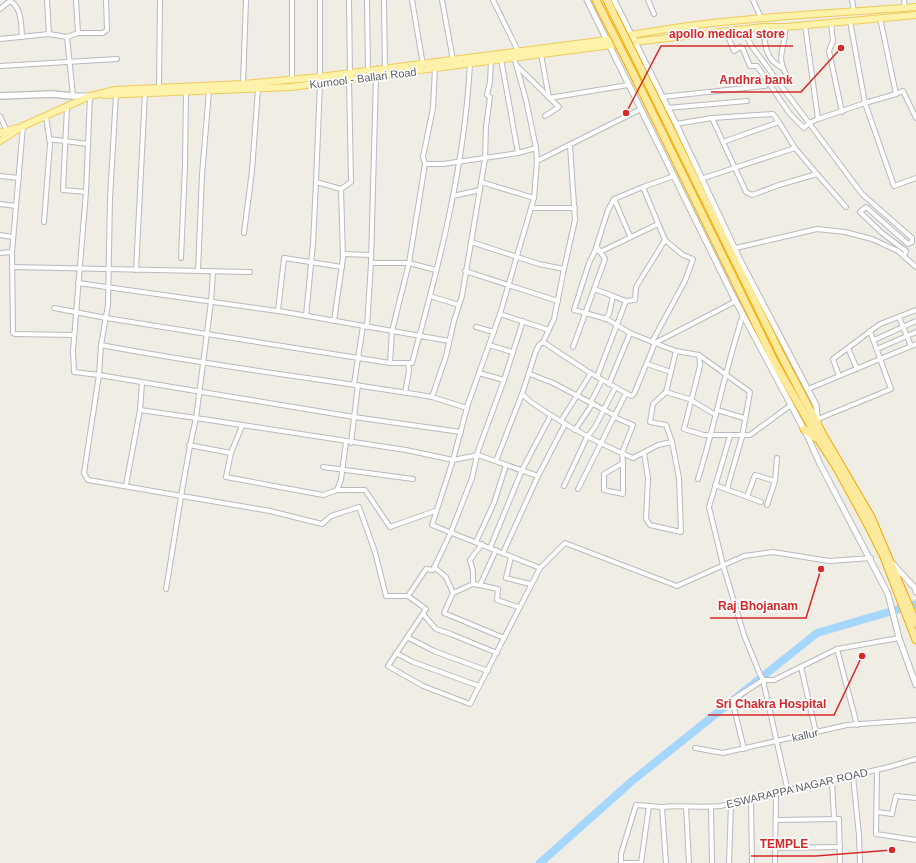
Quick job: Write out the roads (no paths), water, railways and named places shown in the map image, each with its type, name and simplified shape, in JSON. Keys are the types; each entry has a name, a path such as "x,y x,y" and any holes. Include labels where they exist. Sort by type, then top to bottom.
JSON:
{"highway":[{"path":"596,0 775,363 819,440 837,468 868,525 898,586 913,621 916,640"},
{"path":"607,0 782,357 871,517 892,564 898,586"},
{"path":"804,429 819,440"}],"main road":[{"path":"609,43 631,35 761,18 916,7"},
{"name":"Kurnool - Ballari Road","path":"349,77 368,72 453,60 609,43 634,42 763,27 785,27 916,15"},
{"name":"Kurnool - Ballari Road","path":"90,96 258,89 320,80 376,76 500,59 516,54 540,53 609,43"},
{"name":"Kurnool - Ballari Road","path":"0,141 8,133 90,96 115,90 243,84 292,80 320,80"},
{"path":"0,96 52,94 73,96"},
{"path":"0,133 8,133"}],"street":[{"path":"0,9 10,0 20,13 22,37"},
{"path":"47,0 49,34"},
{"path":"76,0 78,32"},
{"path":"0,39 49,34 67,37 78,32 103,33 108,30 106,0"},
{"path":"159,87 160,0"},
{"path":"243,84 246,0"},
{"path":"292,0 292,80"},
{"path":"306,316 316,182 320,80 320,0"},
{"path":"341,189 351,182 349,0"},
{"path":"367,0 368,72"},
{"path":"384,0 384,70"},
{"path":"412,0 423,65"},
{"path":"442,0 453,60"},
{"path":"493,0 516,54 517,66 536,148 537,161 534,198 500,314 467,408 453,460 435,511 432,525 540,568"},
{"path":"586,0 609,43 628,85 743,315 804,429 820,464 888,594 899,638 916,685"},
{"path":"614,0 676,124 701,179 736,248 741,262 816,405 818,423 891,389 870,331"},
{"path":"648,0 654,14"},
{"path":"753,0 761,18"},
{"path":"852,0 854,11"},
{"path":"904,0 905,8"},
{"path":"880,18 896,94"},
{"path":"850,21 865,103 894,186 916,178"},
{"path":"831,23 833,41 829,51 842,112"},
{"path":"805,25 818,119"},
{"path":"763,27 768,54 772,63 781,67 787,76 779,83"},
{"path":"781,67 781,51 786,36 785,27"},
{"path":"743,29 751,45 862,194 912,238 912,242 908,244 866,207 860,212 882,233 906,251 904,256"},
{"path":"726,32 734,51 740,47 743,49 750,66 757,66 790,114 804,128 809,123 818,119 903,91 916,118"},
{"path":"67,37 73,96 90,96 86,192 74,335 74,372 354,417 461,432"},
{"path":"540,53 549,98"},
{"path":"0,66 118,59"},
{"path":"500,59 518,153"},
{"path":"432,397 450,341 459,305 480,190 485,159 486,127 490,96 487,95 490,82 491,60"},
{"path":"54,308 106,318 390,363 412,363 430,296 460,161 468,100 470,63"},
{"path":"517,66 559,107 545,116"},
{"path":"390,363 392,331 409,263 425,164 423,157 433,108 435,68"},
{"path":"337,490 354,417 358,357 365,327 371,263 376,76"},
{"path":"549,98 628,85"},
{"path":"662,97 765,86"},
{"path":"244,233 252,171 258,89"},
{"path":"181,258 186,166 186,91"},
{"path":"198,271 202,175 209,91"},
{"path":"136,270 145,93"},
{"path":"116,95 110,198 106,318 84,473 88,480 126,485 270,511 322,524 331,516 359,507 375,552 386,596 408,596 426,610 388,666 422,686 470,704 488,671 530,584 540,568 565,543 677,586 744,556 774,552 829,561 870,558"},
{"path":"667,108 747,101"},
{"path":"67,107 63,190 86,192"},
{"path":"537,161 641,109"},
{"path":"676,124 712,118 773,114 795,148 846,207"},
{"path":"0,116 8,133"},
{"path":"44,222 49,138 46,116"},
{"path":"712,118 746,192 752,195 779,185 817,174"},
{"path":"723,142 779,122"},
{"path":"23,126 12,252 13,333 74,335"},
{"path":"49,138 88,144"},
{"path":"496,461 530,374 536,351 539,345 543,342 554,319 575,220 570,144"},
{"path":"425,164 443,164 485,159 536,148"},
{"path":"701,179 795,148"},
{"path":"0,176 19,178"},
{"path":"674,176 614,199 608,210 597,250 589,263 574,310 605,319 630,333 676,351 699,355 750,392 744,418 742,437 727,489"},
{"path":"316,182 341,189"},
{"path":"481,182 534,198"},
{"path":"543,342 615,388 631,396 634,394 654,343 685,281 686,274 693,259 682,255 665,240 643,187"},
{"path":"334,321 343,254 341,189"},
{"path":"453,196 480,190"},
{"path":"614,199 630,236"},
{"path":"0,204 16,206"},
{"path":"531,208 575,208"},
{"path":"597,250 658,224"},
{"path":"736,248 817,229 845,232 872,239 898,251 916,267"},
{"path":"0,235 13,236"},
{"path":"594,288 626,301 635,300 636,287 665,240"},
{"path":"470,242 517,258 564,269"},
{"path":"573,347 585,318 585,313 605,259 597,250"},
{"path":"0,253 12,252"},
{"path":"343,254 371,255"},
{"path":"278,311 284,258 342,267"},
{"path":"371,263 409,263 436,270"},
{"path":"12,267 80,267 136,270 250,272"},
{"path":"465,271 558,301"},
{"path":"166,589 189,446 196,418 202,362 211,302 213,272"},
{"path":"78,283 278,311 450,341"},
{"path":"430,296 459,305"},
{"path":"605,319 609,314 613,296"},
{"path":"597,377 626,301"},
{"path":"654,343 736,301"},
{"path":"839,376 833,359 880,324 916,310"},
{"path":"500,314 549,330"},
{"path":"698,479 712,435 725,374 743,315"},
{"path":"900,317 911,346"},
{"path":"408,596 426,569 433,570 451,532 472,478 478,455 523,321"},
{"path":"874,340 916,321"},
{"path":"476,327 494,332"},
{"path":"877,349 916,332"},
{"path":"609,384 630,333"},
{"path":"808,389 916,344"},
{"path":"101,345 202,362 405,392 432,397 467,408"},
{"path":"489,345 512,352"},
{"path":"848,348 857,369"},
{"path":"644,453 648,478 646,519 650,525 682,532 679,478 672,442 666,425 650,422 653,404 666,392 676,351"},
{"path":"699,355 700,366 684,429 712,435 742,437 750,436 790,404"},
{"path":"405,392 409,371 408,363"},
{"path":"647,364 671,372"},
{"path":"479,373 504,380"},
{"path":"503,553 563,423 577,395 591,373"},
{"path":"530,374 553,383 592,402 614,416 633,425 622,453 623,463 623,494 604,490 604,474 623,463"},
{"path":"575,430 592,402 602,380"},
{"path":"126,485 140,410 142,383"},
{"path":"564,486 587,437 615,388"},
{"path":"666,392 691,400 716,413 744,418"},
{"path":"578,489 626,393"},
{"path":"522,394 534,406 587,437 633,458 658,446 672,442"},
{"path":"140,410 406,450 453,460 478,455 538,476"},
{"path":"490,548 522,470 551,415"},
{"path":"242,426 231,453 226,477 323,495 337,490 368,491 390,528 435,511"},
{"path":"730,436 709,507 722,565 744,635 758,672 763,680 788,792"},
{"path":"189,446 231,453"},
{"path":"767,505 775,482 777,458"},
{"path":"476,542 494,503 506,465"},
{"path":"323,467 413,479"},
{"path":"747,497 755,475 775,482"},
{"path":"715,485 762,502"},
{"path":"473,584 470,560 482,544"},
{"path":"480,585 496,550"},
{"path":"511,557 506,578 530,584"},
{"path":"892,564 915,590"},
{"path":"434,567 446,577 453,593"},
{"path":"504,638 444,613 453,593 473,584 480,585 498,589 497,600 518,607"},
{"path":"423,614 436,630 451,634 497,653"},
{"path":"407,638 434,651 488,671"},
{"path":"744,749 732,700 763,680 774,680 837,649 899,638"},
{"path":"837,649 856,725"},
{"path":"396,653 413,662 479,686"},
{"path":"800,667 816,732"},
{"name":"kallur","path":"695,748 722,753 816,732 856,725 916,720"},
{"name":"ESWARAPPA NAGAR ROAD","path":"662,807 676,805 686,808 711,807 731,804 788,792 916,759"},
{"path":"877,770 876,834 916,840"},
{"path":"853,776 859,835 860,863"},
{"path":"832,781 834,818 839,819"},
{"path":"775,863 776,794"},
{"path":"877,812 892,814 896,796 916,798"},
{"path":"751,799 752,863"},
{"path":"729,863 731,804"},
{"path":"649,806 642,863 621,863 621,854 636,805 649,806 662,807 666,863"},
{"path":"711,807 712,863"},
{"path":"686,808 689,863"},
{"path":"776,820 839,819"},
{"path":"839,819 840,863"},
{"path":"775,848 840,847"}],"waterway":[{"path":"540,863 632,781 817,633 916,604"}],"place":[{"name":"Andhra bank","path":"841,48"},
{"name":"apollo medical store","path":"626,113"},
{"name":"Raj Bhojanam","path":"821,569"},
{"name":"Sri Chakra Hospital","path":"862,656"},
{"name":"TEMPLE","path":"892,850"}]}
